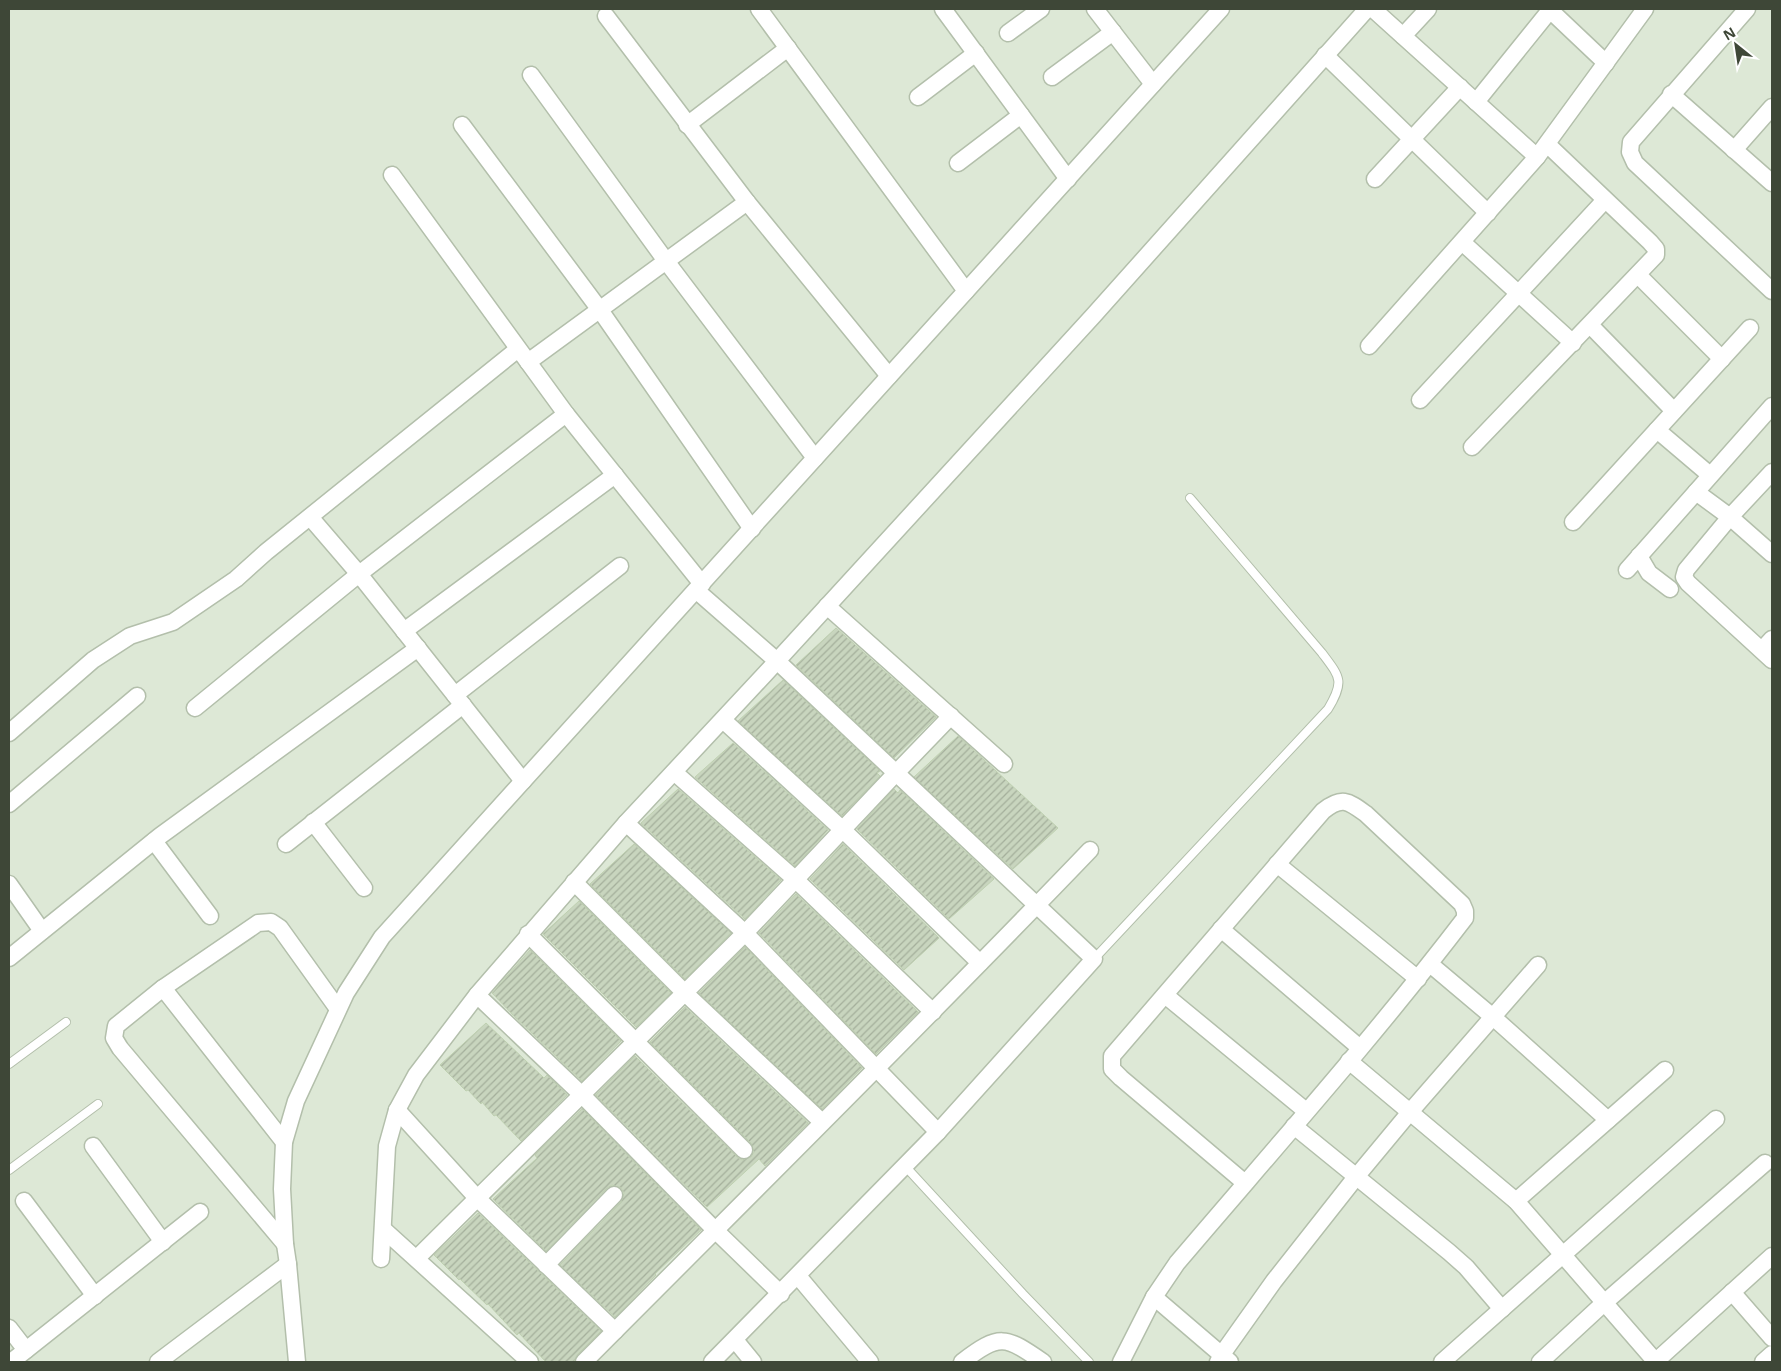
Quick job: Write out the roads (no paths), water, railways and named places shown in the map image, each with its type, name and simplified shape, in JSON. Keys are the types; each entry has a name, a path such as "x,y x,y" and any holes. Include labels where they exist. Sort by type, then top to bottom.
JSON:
{"street":[{"path":"759,9 966,291"},
{"path":"943,9 1068,179"},
{"path":"1008,33 1041,9"},
{"path":"1095,9 1153,84"},
{"path":"296,1362 282,1189 284,1142 296,1101 346,992 382,937 1221,9"},
{"path":"381,1259 388,1146 398,1110 416,1076 477,995 626,823 723,720 1093,316 1367,9"},
{"path":"1373,9 1537,157"},
{"path":"1403,36 1428,9"},
{"path":"1369,346 1537,157 1645,9"},
{"path":"1747,9 1631,142 1630,152 1635,162 1772,290"},
{"path":"1476,102 1551,10 1606,64"},
{"path":"606,16 746,202 889,376"},
{"path":"1052,77 1113,32"},
{"path":"687,125 788,48"},
{"path":"918,97 976,53"},
{"path":"1325,55 1488,213"},
{"path":"531,75 666,261 815,458"},
{"path":"1375,179 1460,87"},
{"path":"1671,94 1772,184"},
{"path":"1734,150 1772,107"},
{"path":"958,163 1021,116"},
{"path":"462,125 600,310 752,528"},
{"path":"1472,447 1656,255 1656,249 1547,144"},
{"path":"392,175 566,414 615,475 699,588 1094,959 938,1132 736,1340 712,1362"},
{"path":"1420,400 1605,200"},
{"path":"9,732 93,660 130,636 173,622 207,600 236,579 310,516 523,356 600,310 746,202"},
{"path":"1462,242 1573,343"},
{"path":"1638,275 1722,359"},
{"path":"1590,325 1674,411"},
{"path":"1573,522 1750,328"},
{"path":"1627,570 1772,406"},
{"path":"196,708 359,574 566,414"},
{"path":"1657,430 1710,476"},
{"path":"1769,650 1688,583 1684,577 1686,570 1730,517 1772,472"},
{"path":"404,631 615,475"},
{"path":"1696,492 1730,517 1772,554"},
{"path":"310,516 359,574 524,781"},
{"path":"1639,556 1649,573 1670,589"},
{"path":"286,844 620,566"},
{"path":"827,606 1004,764"},
{"path":"9,958 154,841 418,648"},
{"path":"9,804 137,696"},
{"path":"417,1258 746,933 951,716"},
{"path":"723,720 843,830 980,963"},
{"path":"674,772 796,880 933,1012"},
{"path":"1121,1362 1154,1297 1177,1262 1418,979 1465,918 1462,904 1352,804 1342,800 1333,803 1323,810 1112,1056 1112,1069 1121,1078 1244,1183"},
{"path":"313,822 364,888"},
{"path":"626,823 746,933 938,1132"},
{"path":"154,841 210,916"},
{"path":"584,1362 875,1068 933,1012 1090,850"},
{"path":"1277,864 1418,979"},
{"path":"574,882 686,993 822,1122"},
{"path":"9,884 42,931"},
{"path":"285,1244 120,1048 114,1038 116,1026 163,988 258,923 271,922 280,928 338,1009"},
{"path":"1221,929 1360,1048"},
{"path":"528,934 744,1150"},
{"path":"1430,964 1493,1017 1608,1120"},
{"path":"1154,1297 1223,1360 1274,1282 1356,1177 1538,965"},
{"path":"163,988 284,1142"},
{"path":"477,995 582,1095 714,1230 780,1294"},
{"path":"1165,995 1306,1111"},
{"path":"1349,1061 1516,1201 1655,1362 1772,1256"},
{"path":"1516,1201 1665,1070"},
{"path":"398,1110 478,1198 615,1331"},
{"path":"1442,1362 1716,1119"},
{"path":"1294,1126 1466,1267 1502,1309"},
{"path":"93,1146 163,1242"},
{"path":"1540,1362 1604,1303 1765,1163"},
{"path":"546,1265 614,1195"},
{"path":"24,1201 95,1296"},
{"path":"11,1362 200,1212"},
{"path":"383,1228 530,1362"},
{"path":"158,1362 288,1264"},
{"path":"798,1276 870,1362"},
{"path":"1732,1292 1772,1338"},
{"path":"9,1328 26,1350"},
{"path":"736,1340 753,1362"},
{"path":"962,1362 978,1350 997,1340 1008,1341 1023,1348 1043,1362"},
{"path":"1763,1362 1772,1354"}],"lane":[{"path":"1094,959 1328,709 1338,692 1337,674 1322,653 1190,498"},
{"path":"9,1064 66,1022"},
{"path":"9,1170 98,1104"},
{"path":"905,1166 1023,1294 1089,1362"}]}
